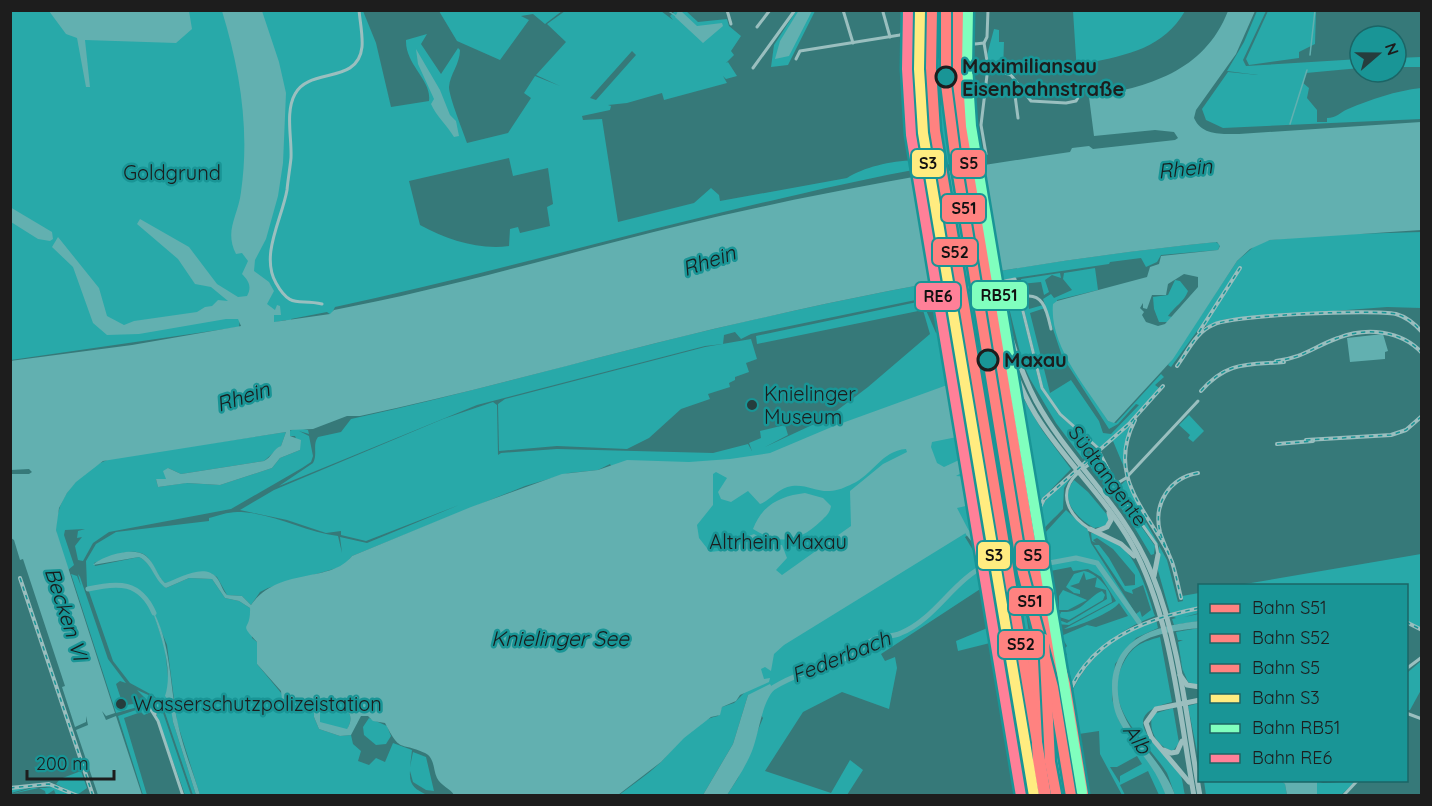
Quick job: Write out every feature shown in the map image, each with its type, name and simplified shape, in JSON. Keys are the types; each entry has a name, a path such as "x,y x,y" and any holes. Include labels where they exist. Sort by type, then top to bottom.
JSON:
{"highway":[{"path":"953,10 953,33 963,82"},
{"path":"958,10 963,82"},
{"name":"Südtangente","path":"963,82 1010,338 1029,386 1049,422 1130,542 1165,623"},
{"name":"Südtangente","path":"963,82 992,286 1003,339 1021,385 1039,421 1077,463"},
{"name":"Südtangente","path":"1084,472 1117,509 1154,577 1177,669 1196,793"},
{"path":"1093,530 1105,529 1109,523 1111,517 1106,504"},
{"path":"1093,530 1127,548 1143,568"},
{"path":"1143,555 1151,558 1158,555"},
{"path":"1154,577 1158,555"},
{"name":"Südtangente","path":"1169,638 1183,736 1196,793"},
{"path":"1177,669 1187,685 1198,687"},
{"path":"1196,793 1188,778 1148,732 1147,718 1156,709 1198,700"},
{"path":"1158,746 1168,753 1175,753 1181,748 1183,736"}],"street":[{"path":"322,304 296,303 288,299 273,278 269,259 286,192 291,157 290,113 294,96 305,84 339,74 357,62 362,43 359,10"},
{"path":"727,10 731,24"},
{"path":"757,27 770,10"},
{"path":"753,68 795,10"},
{"path":"843,10 853,43"},
{"path":"796,59 800,51 900,35 916,26 935,10 969,41 977,44 984,43"},
{"path":"986,154 981,125 988,67 984,43 987,37 988,10"},
{"path":"883,12 890,37"},
{"path":"988,67 1011,75 1027,99 1036,102 1068,103 1076,100 1080,94"},
{"path":"1017,83 1014,88 1018,118"},
{"path":"935,297 964,288 1015,279 1042,388 1053,406 1094,444 1116,484 1156,544 1158,555"},
{"path":"1019,298 1030,295 1041,300 1046,308 1051,328"},
{"path":"1116,484 1126,477 1198,401"},
{"path":"1093,530 1070,511 1066,490 1072,478 1101,456"},
{"path":"1408,668 1420,658"},
{"path":"155,715 183,795"},
{"path":"1342,795 1356,782"}],"green space":[{"path":"1073,10 1185,11 1176,24 1155,42 1130,53 1088,63 1089,69 1077,73"},
{"name":"Goldgrund","path":"11,11 363,11 376,43 391,107 429,101 427,86 410,57 406,40 427,34 421,44 441,74 458,48 460,50 449,87 467,143 508,133 531,98 524,93 535,76 560,86 536,75 566,42 547,24 565,11 661,11 673,20 670,16 675,11 686,11 698,22 727,19 729,26 741,36 731,51 734,55 726,63 728,62 737,76 726,79 723,76 727,83 664,100 662,93 627,103 608,105 611,106 610,110 582,116 583,120 602,119 618,222 694,203 711,188 719,195 720,201 847,178 865,169 887,163 930,162 927,122 943,102 951,164 867,179 727,211 335,307 331,315 327,312 291,319 292,322 287,323 286,320 271,323 240,320 239,327 11,360","holes":["632,51 636,55 596,100 590,98","509,158 513,176 548,168 553,204 547,207 550,226 520,233 518,227 510,229 509,246 486,247 463,243 420,225 409,181"]},
{"path":"439,11 562,11 545,24 533,14 521,16 529,20 500,60 457,41"},
{"path":"796,11 815,11 788,65 771,67 774,45"},
{"path":"1257,11 1266,11 1243,60 1246,66 1348,60 1348,69 1306,73 1303,83 1309,88 1307,98 1317,110 1317,122 1327,122 1327,118 1375,99 1421,88 1421,119 1223,128 1206,120 1202,109 1228,72 1258,75 1227,71 1244,42"},
{"path":"1268,11 1316,11 1315,44 1299,52 1299,58 1249,65 1246,59"},
{"path":"994,29 999,30 999,42 1004,42 1003,71 991,67 987,55"},
{"path":"930,44 934,44 939,60 943,96 939,98 931,95 929,79 934,70"},
{"path":"1421,57 1421,67 1408,67 1408,58"},
{"path":"954,101 960,105 967,151 958,136"},
{"path":"1421,232 1421,308 1387,307 1226,319 1207,326 1203,323 1171,367 1168,365 1237,261 1257,244 1270,240 1321,235"},
{"path":"1216,242 1220,245 1218,250 1161,255 1157,262 1146,267 1141,258 1110,262 1109,264 980,283 935,296 751,334 741,339 735,332 724,335 723,344 705,346 477,405 279,486 313,463 315,443 318,437 341,432 351,419 694,334 860,297 978,274 1097,256"},
{"path":"1095,268 1098,290 1057,300 1058,334 1062,346 1108,421 1116,423 1161,374 1164,377 1155,385 1159,388 1140,412 1099,449 1059,412 1043,387 1022,301 1026,296 1029,309 1043,305 1045,308 1030,313 1050,393 1071,380 1099,421 1103,433 1111,434 1139,405 1136,404 1118,424 1109,429 1062,356 1043,299 1051,294 1054,298 1072,290 1063,279 1064,273"},
{"path":"1060,273 1061,278 1052,275 1045,280 1049,292 1044,295 1041,282 1021,284 1021,279"},
{"path":"1175,280 1180,281 1188,291 1168,316 1172,317 1168,322 1159,322 1154,309 1153,297 1168,295"},
{"path":"1012,281 1015,285 1040,386 1058,414 1091,443 1083,459 1056,423 1022,361 1003,283"},
{"path":"988,285 997,334 1015,385 1010,386 1005,367 992,366 978,287"},
{"name":"Altrhein Maxau","path":"971,291 979,340 969,311 966,312 970,321 966,324 972,341 957,327 981,369 986,369 1019,567 1000,563 994,559 975,531 965,537 979,560 997,578 881,654 885,661 895,657 897,668 889,709 842,692 803,712 765,771 831,793 850,760 863,770 847,795 727,795 738,778 763,718 748,695 733,744 703,795 619,795 660,763 693,728 718,716 722,707 734,703 744,693 610,464 598,470 569,473 525,486 352,556 344,566 268,588 260,592 251,605 242,596 227,595 217,577 210,573 165,583 149,559 137,552 114,555 94,563 95,566 139,557 147,563 166,588 189,578 212,579 225,598 239,601 250,608 252,638 257,642 257,664 282,694 301,704 314,703 314,717 319,729 340,736 351,735 353,744 361,751 358,761 369,765 376,758 385,762 393,743 412,750 410,767 413,752 426,757 434,791 426,790 413,782 410,771 410,776 414,786 427,795 200,795 177,722 167,645 153,611 165,649 173,722 196,795 193,795 162,704 154,696 130,683 113,661 87,586 86,561 96,544 116,532 209,521 209,518 237,512 250,513 313,531 338,536 342,553 340,537 367,543 459,505 366,541 341,535 341,531 326,533 287,520 240,510 274,490 443,419 493,402 497,405 498,455 557,449 713,453 748,444 752,451 749,443 761,438 760,431 785,425 788,435 765,447 827,418 868,387 930,334 923,310 757,344 756,336 922,301 936,333 944,327 958,323 954,295"},
{"path":"751,339 757,359 746,363 749,372 735,377 735,380 729,383 730,387 708,394 710,399 681,409 649,438 627,449 557,446 499,451 498,404 505,399 705,347"},
{"path":"1016,386 1042,430 1071,469 1033,508 1027,511 1020,508 1017,501 1004,419 1009,389"},
{"path":"1001,391 1004,398 1004,426 1016,505 1023,513 1035,511 1026,532 1023,566 996,393"},
{"path":"1189,415 1204,431 1193,442 1188,438 1190,435 1179,425"},
{"path":"1133,423 1125,448 1126,472 1113,441 1100,450"},
{"path":"298,428 308,430 309,434 299,431 309,436 313,456 311,462 302,468 231,509 109,532 93,543 83,561 78,560 75,546 82,537 77,538 78,531 85,529 65,530 64,535 74,565 68,570 59,545 56,530 57,518 66,495 91,468 113,458 286,432 281,446 264,461 181,474 168,468 166,479 156,479 158,487 186,483 220,485 272,468 280,458 300,450 295,436 290,436 289,431"},
{"path":"1097,462 1103,464 1119,495 1103,480 1121,498 1155,546 1154,554 1151,555 1127,515 1148,554 1129,519 1102,481 1125,510 1102,479 1103,478 1091,468 1092,464"},
{"path":"1074,472 1064,488 1063,509 1045,527 1037,539 1031,563 1026,565 1028,536 1038,512 1053,492"},
{"path":"1074,480 1088,492 1109,517 1106,526 1094,528 1076,514 1068,495"},
{"path":"1126,480 1144,518 1137,516 1123,493 1121,485"},
{"path":"1066,510 1088,530 1091,543 1136,614 1140,611 1142,617 1151,610 1143,585 1132,590 1133,594 1125,591 1094,545 1099,545 1109,558 1125,586 1135,585 1135,575 1113,549 1097,538 1093,540 1096,543 1092,541 1091,533 1117,542 1127,552 1141,576 1155,616 1116,637 1099,650 1085,666 1065,703 1056,747 1039,640 1057,718 1060,716 1035,615 1027,567 1032,573 1059,688 1061,687 1057,659 1067,655 1064,649 1067,646 1061,636 1087,625 1096,627 1128,616 1119,603 1093,619 1064,629 1116,601 1101,577 1088,569 1073,571 1071,567 1045,572 1045,580 1036,581 1033,546"},
{"path":"1146,522 1167,560 1178,602 1183,601 1182,596 1198,593 1198,607 1170,613 1157,567 1159,546 1144,526"},
{"path":"1421,554 1421,629 1408,622 1408,584 1245,584"},
{"path":"1019,569 1030,639 1037,766 1043,795 1033,795 1021,741 1018,713 1015,573"},
{"path":"1084,571 1097,577 1086,580 1084,572 1079,583 1070,586 1080,590 1080,594 1074,593 1066,587 1074,574"},
{"path":"71,574 77,576 81,586 78,574 80,577 108,659 126,683 120,681 116,684 121,699 124,698 126,705 140,703 145,705 116,713"},
{"path":"1008,577 1013,579 1014,616 1012,616 1001,582"},
{"path":"1097,577 1109,592 1112,602 1069,625 1056,624 1049,615 1051,601 1055,601 1056,619 1067,623 1107,599 1106,590 1095,587"},
{"path":"1041,584 1043,596 1050,595 1046,605 1046,615 1052,623 1061,628 1060,633 1058,629 1047,629 1037,586"},
{"path":"1063,590 1087,600 1068,610 1059,610 1059,596"},
{"path":"1102,591 1105,595 1103,600 1069,620 1059,617 1061,612 1079,608"},
{"path":"1198,610 1198,613 1184,617 1198,614 1198,621 1174,625 1172,619 1176,618 1170,615"},
{"path":"1014,617 1014,637 958,651 956,641"},
{"path":"1156,619 1158,628 1136,638 1115,664 1112,699 1119,721 1157,772 1166,795 1159,795 1148,771 1120,785 1125,795 1122,795 1100,754 1099,731 1072,735 1071,754 1077,795 1068,744 1072,729 1070,722 1067,743 1076,795 1072,795 1061,733 1065,712 1074,688 1087,667 1105,648 1128,632","holes":["1137,756 1142,764 1120,776 1120,783 1110,767 1117,767"]},
{"path":"1198,628 1198,686 1188,682 1178,642 1183,640 1178,640 1176,632"},
{"path":"1160,637 1172,702 1154,708 1145,715 1143,724 1153,743 1179,772 1185,795 1175,795 1167,773 1121,708 1117,693 1118,678 1127,656 1139,645"},
{"path":"1421,661 1421,690 1410,710 1408,710 1408,672"},
{"path":"1035,669 1057,795 1046,795 1041,778"},
{"path":"137,690 155,698 160,704 191,795 185,795 157,717 157,703 153,699 147,700"},
{"path":"323,699 327,699 327,705 339,701 348,711 350,721 347,730 320,723 320,706"},
{"path":"1198,703 1198,757 1188,706"},
{"path":"1004,706 1016,707 1020,746 1008,744"},
{"path":"145,707 151,712 144,715 141,712 124,718 147,795 143,795 118,716"},
{"path":"1173,708 1179,743 1173,751 1162,746 1155,737 1151,720 1153,714"},
{"path":"369,718 387,726 391,736 386,744 376,745 364,735 363,727"},
{"path":"1061,737 1070,795 1063,796 1060,766"},
{"path":"81,771 87,788 77,795 56,784 60,779"},
{"path":"1204,782 1282,782 1285,784 1287,795 1206,795"},
{"path":"1317,782 1355,782 1341,795 1317,795"},
{"path":"42,784 62,788 76,795 56,795 54,790 46,795 45,791 39,788 53,788 36,786 11,793 11,789"}],"water":[{"path":"799,10 812,11 789,56 775,59 780,41"},
{"path":"49,11 189,11 192,29 176,43 85,40 90,87 86,87 77,38 66,34"},
{"path":"222,11 262,11 279,62 286,93 283,163 278,196 266,239 255,260 254,271 269,282 274,291 267,304 275,310 277,305 280,306 281,315 274,315 274,322 330,314 334,310 465,281 682,225 827,193 1070,152 1072,148 1089,146 1093,149 1175,140 1178,138 1174,132 1155,130 1094,136 1089,97 1132,88 1172,73 1204,49 1218,32 1228,11 1255,11 1236,54 1196,110 1194,118 1198,124 1213,133 1239,134 1421,122 1421,230 1270,240 1250,249 1237,261 1173,359 1114,423 1108,421 1080,381 1063,351 1053,320 1053,304 1147,277 1150,267 1159,264 1161,256 1218,250 1220,246 1217,242 1098,256 920,285 696,333 408,405 360,416 347,416 313,429 290,430 290,436 301,440 300,450 280,458 272,468 220,485 187,483 158,487 156,479 166,479 163,471 168,468 181,474 264,461 281,446 286,432 103,461 76,482 67,493 59,508 56,530 115,713 106,716 102,711 106,720 116,716 142,795 98,795 76,730 88,725 86,716 86,722 75,727 62,687 65,686 23,559 20,560 14,540 11,538 11,474 32,472 29,469 11,470 10,361 132,345 241,326 238,319 226,319 139,334 107,335 93,323 73,267 52,247 58,237 99,288 107,316 124,325 134,321 197,312 212,306 218,300 228,301 211,287 195,284 178,259 137,224 140,219 189,247 217,284 238,297 247,296 249,284 242,274 248,261 242,253 236,254 231,238 244,169 242,100 234,55","holes":["1184,274 1198,277 1198,287 1165,324 1158,326 1146,322 1142,315 1144,312 1140,308 1143,303 1143,308 1147,309 1152,295 1166,295 1168,284"]},
{"path":"678,11 681,11 697,26 722,23 723,26 703,43 675,17"},
{"path":"416,49 440,90 450,115 456,121 459,136 454,137 431,104 434,99 418,64"},
{"path":"10,207 52,232 53,239 50,241 38,239 11,222"},
{"path":"1383,334 1388,351 1385,352 1385,359 1350,362 1347,338"},
{"name":"Knielinger See","path":"961,380 973,384 973,396 966,415 970,430 967,435 932,442 931,447 937,463 944,467 972,454 977,456 977,464 956,476 982,478 988,496 983,502 957,508 969,531 784,645 774,654 771,671 765,667 761,669 764,679 770,678 769,682 740,695 736,701 722,707 720,715 711,717 684,738 661,762 618,795 454,795 439,781 428,755 398,743 385,723 373,721 368,716 361,716 351,735 340,736 319,729 314,717 314,703 309,701 296,705 282,699 281,691 257,664 257,642 246,628 250,608 239,601 225,598 212,579 189,578 166,588 147,563 139,557 93,565 103,558 118,553 141,553 149,559 165,583 191,573 205,571 217,578 227,595 242,596 251,605 262,593 276,585 331,570 342,565 352,556 471,507 562,474 598,470 627,460 689,462 770,453 834,426","holes":["906,449 907,452 883,464 850,491 851,526 782,575 776,570 787,558 782,545 772,544 754,534 746,537 736,549 710,552 699,538 697,525 713,505 713,474 716,472 727,478 718,492 721,499 731,502 748,491 760,504 792,486 825,491 841,489 859,480 890,454","323,699 327,699 330,709 339,701 345,707 350,717 347,729 320,722 320,706"]},
{"path":"805,493 823,498 831,506 828,514 805,534 781,539 772,538 753,529 761,514 773,503"},
{"path":"151,607 163,635 178,724 200,795 196,795 173,722 170,702 165,696 167,663"},
{"name":"Alb","path":"1198,621 1198,628 1158,635 1137,645 1130,651 1121,667 1118,686 1120,705 1128,724 1164,773 1175,795 1166,796 1156,774 1117,717 1112,685 1115,668 1121,655 1130,644 1154,630"},
{"path":"770,684 774,690 766,702 752,751 741,773 727,795 703,795 733,744 748,695"},
{"path":"1282,782 1317,782 1317,795 1287,795 1285,784"}],"pier":[{"path":"984,162 1002,273 987,276 969,164"},
{"path":"959,166 977,278 970,279 952,167"}],"waterway":[{"path":"667,10 676,16"},
{"path":"1310,55 1315,10"},
{"path":"1290,124 1307,70"},
{"path":"968,533 991,564 996,568 1011,570"},
{"name":"Federbach","path":"1033,566 1076,558 1097,563 1139,622"},
{"name":"Federbach","path":"768,691 798,675 852,656 874,639 898,634 914,626 955,588 977,570 990,563"},
{"name":"Federbach","path":"88,589 109,585 127,586 142,595 154,613"}],"railway":[{"path":"1199,332 1240,268"},
{"path":"1177,366 1202,332 1225,321 1303,314 1383,313 1404,317 1422,332"},
{"path":"1276,361 1301,355 1330,341 1360,332 1394,335 1414,345 1422,353"},
{"path":"1201,391 1229,369 1238,366 1284,362"},
{"path":"1058,772 1025,565 1027,532 1044,499 1129,424 1163,386"},
{"path":"1306,440 1391,435 1406,430 1422,416"},
{"path":"1135,420 1127,440 1125,458 1127,474 1132,490 1168,552"},
{"path":"1277,444 1313,441"},
{"path":"1181,598 1172,562 1160,532 1159,512 1161,502 1171,486 1179,480 1198,473"},
{"path":"20,578 93,796"},
{"path":"1057,741 1062,711 1072,686 1085,665 1103,648 1123,634 1146,623 1198,608"},
{"path":"1408,623 1422,630"},
{"path":"1057,765 1062,796"},
{"path":"10,788 49,784 78,796"}],"rail line":[{"name":"RE6","path":"908,10 907,69 911,135 1021,796"},
{"name":"S3","path":"920,10 919,69 923,133 1034,796"},
{"name":"S52","path":"932,10 931,68 935,131 1046,796"},
{"name":"S51","path":"946,10 946,84 956,162 1023,573 1053,687 1071,796"},
{"name":"S5","path":"958,10 958,83 968,160 1035,571 1065,684 1083,794"},
{"name":"RB51","path":"968,10 967,66 971,126 1082,792"},
{"name":"S5","path":"1044,639 1050,762 1056,794"},
{"name":"S51","path":"1032,640 1038,763 1044,796"}],"place":[{"name":"Maximiliansau Eisenbahnstraße","path":"946,77"},
{"name":"Maxau","path":"988,360"},
{"name":"Knielinger Museum","path":"752,405"},
{"name":"Wasserschutzpolizeistation","path":"121,704"}],"water label":[{"name":"Rhein","path":"1185,169"},
{"name":"Rhein","path":"709,261"},
{"name":"Rhein","path":"243,397"},
{"name":"Becken VI","path":"66,614"}]}
